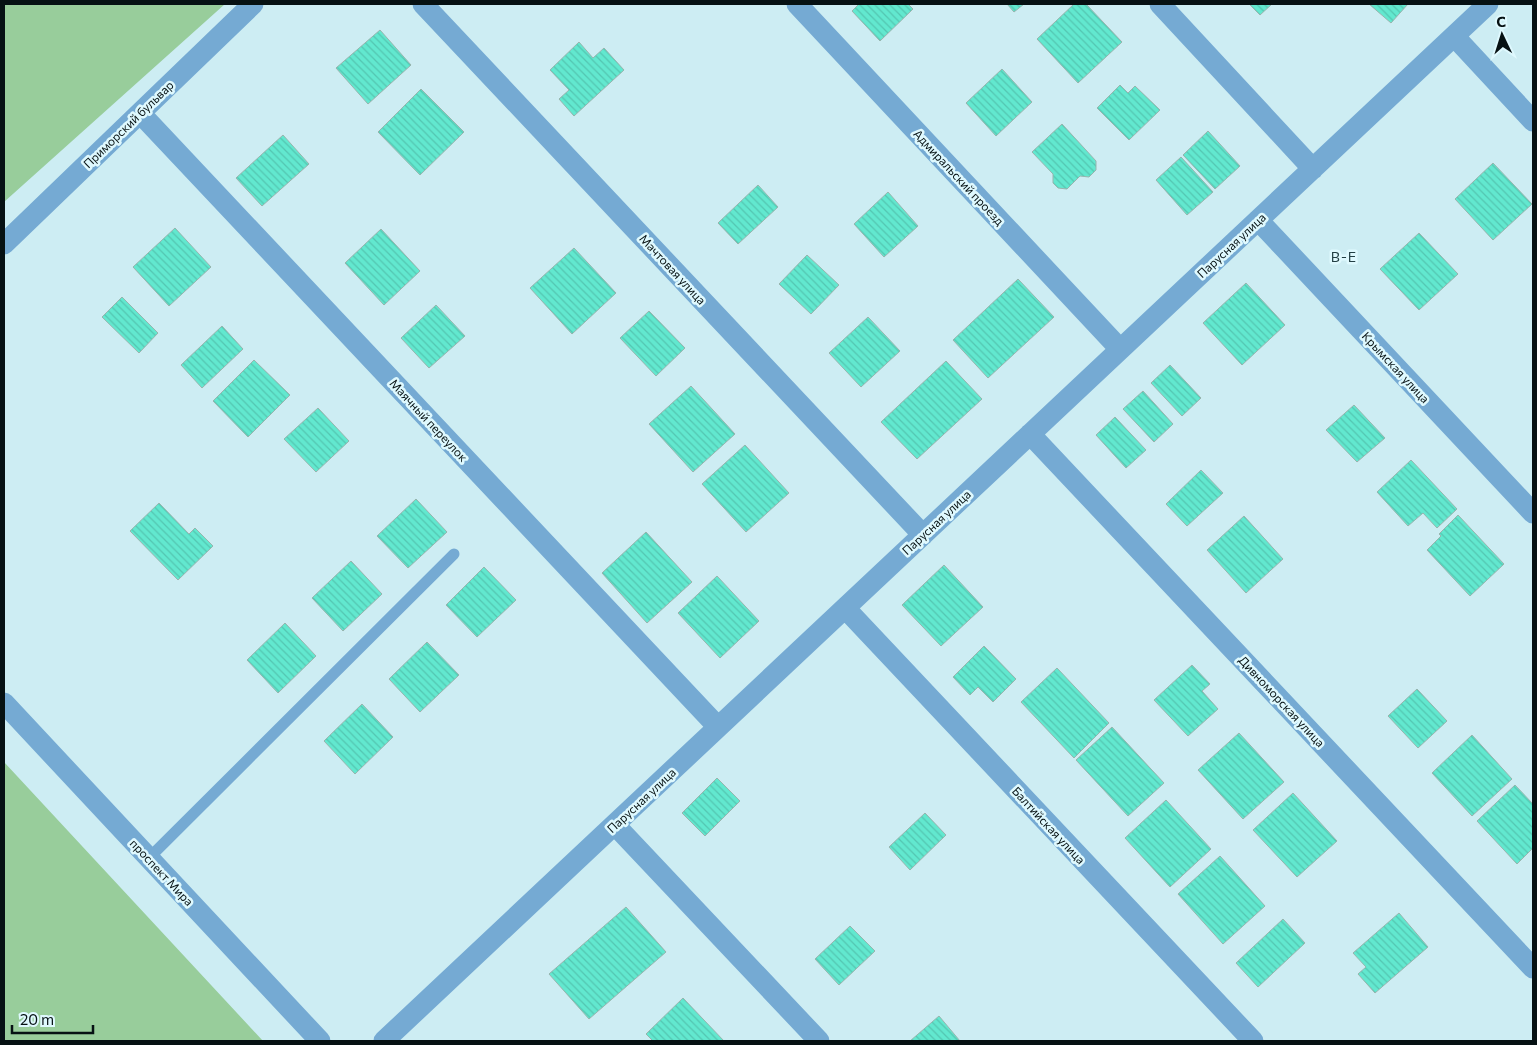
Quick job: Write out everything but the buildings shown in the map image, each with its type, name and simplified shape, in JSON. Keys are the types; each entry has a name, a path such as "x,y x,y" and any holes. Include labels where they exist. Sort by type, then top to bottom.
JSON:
{"street":[{"name":"Приморский бульвар","path":"4,244 253,4"},
{"name":"Мачтовая улица","path":"423,4 923,534"},
{"name":"Адмиральский проезд","path":"798,4 1120,350"},
{"path":"1160,4 1313,169"},
{"name":"Парусная улица","path":"384,1041 1488,4"},
{"path":"1454,36 1533,121"},
{"name":"Маячный переулок","path":"140,113 718,727"},
{"name":"Крымская улица","path":"1258,220 1533,513"},
{"name":"Дивноморская улица","path":"1030,434 1533,968"},
{"name":"Балтийская улица","path":"845,608 1253,1041"},
{"name":"проспект Мира","path":"4,703 320,1041"},
{"path":"615,825 819,1041"}],"lane":[{"path":"148,858 454,554"}],"green space":[{"path":"4,4 225,4 4,202"},
{"path":"4,762 263,1041 4,1041"}],"district":[{"name":"В-Е","path":"1344,256"}]}
